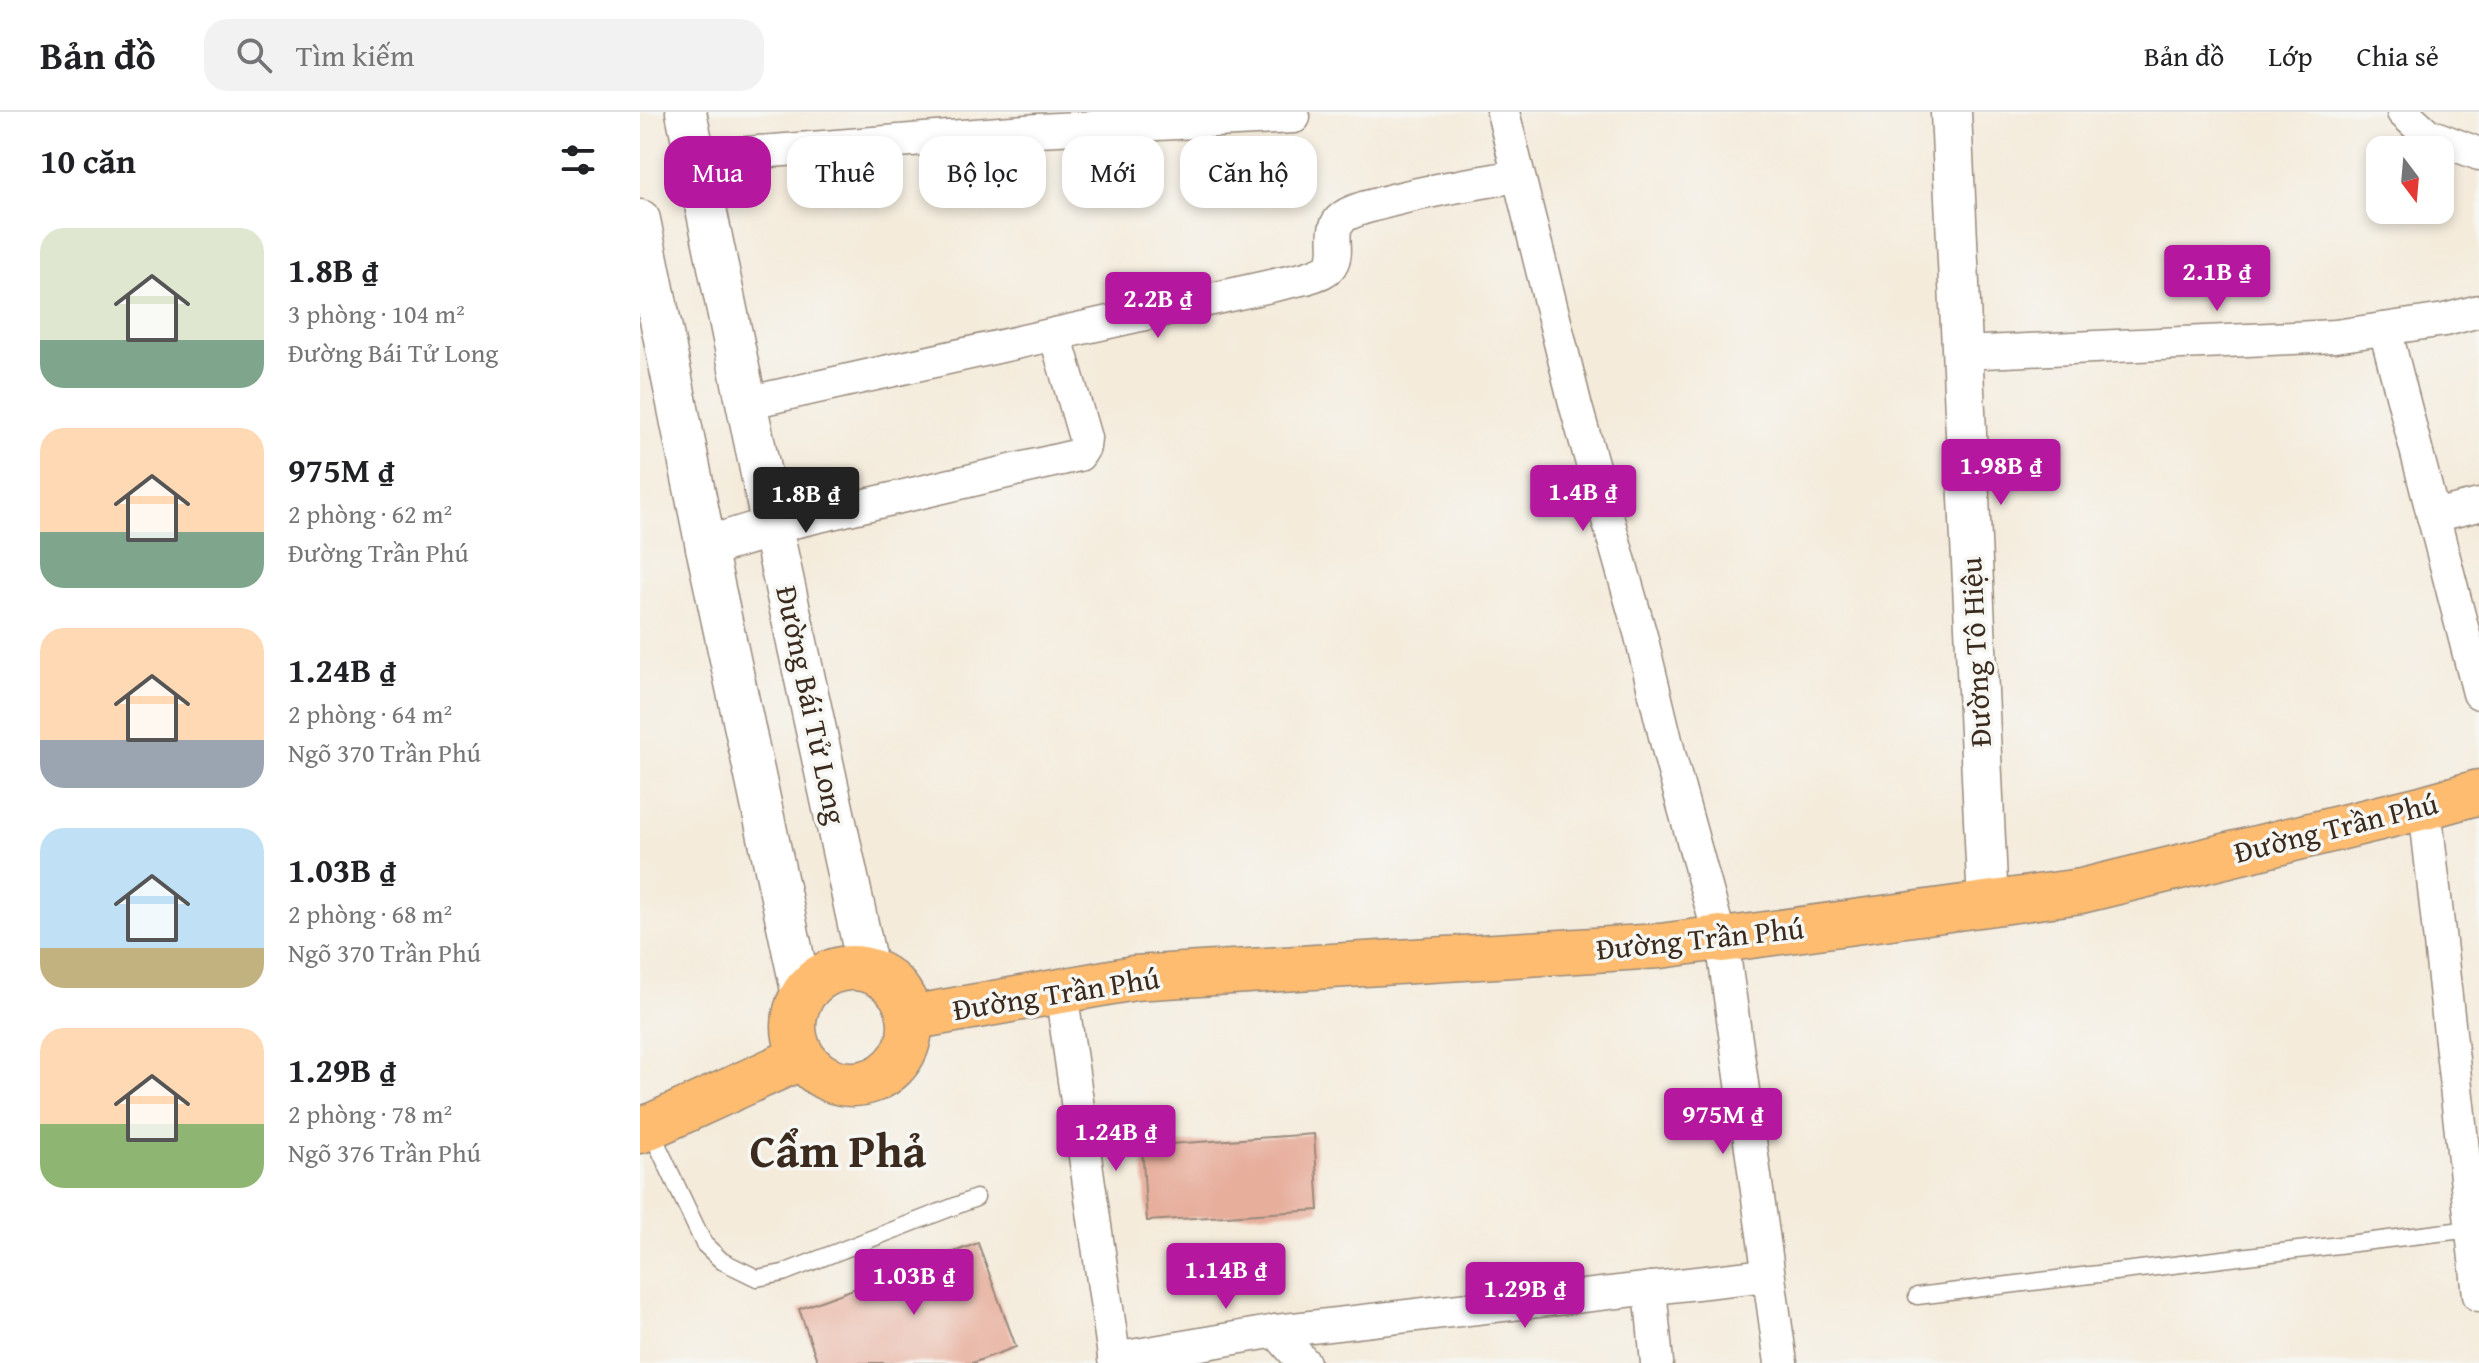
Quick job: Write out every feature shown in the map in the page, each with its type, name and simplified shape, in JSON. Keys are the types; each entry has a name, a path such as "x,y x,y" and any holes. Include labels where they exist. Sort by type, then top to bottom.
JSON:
{"main road":[{"name":"Đường Trần Phú","path":"910,1018 1134,978 1660,946 1988,905 2081,891 2479,792"},
{"path":"848,967 868,970 885,977 899,992 910,1018 907,1046 897,1063 882,1077 862,1084 842,1084 816,1073 802,1057 793,1035 794,1014 811,983 828,972 848,967"},
{"path":"644,1128 802,1057"}],"street":[{"name":"Đường Bái Tử Long","path":"686,112 691,136"},
{"path":"1503,112 1576,407 1641,636 1670,757 1721,939 1781,1363"},
{"name":"Đường Tô Hiệu","path":"1951,112 1988,905"},
{"path":"2403,112 2427,134 2479,154"},
{"path":"771,151 1038,130 1294,117"},
{"path":"746,403 1306,278 1325,270 1332,263 1334,230 1340,218 1353,211 1417,193 1518,176"},
{"name":"Đường Bái Tử Long","path":"706,208 868,970"},
{"path":"642,243 802,995"},
{"path":"1962,353 2335,336 2445,320 2479,311"},
{"path":"2385,329 2433,516 2468,602 2479,693"},
{"path":"706,547 772,527 1079,455 1085,438 1055,334"},
{"path":"2433,516 2479,505"},
{"path":"2425,807 2479,1295"},
{"path":"1061,991 1115,1361 1276,1331 1767,1275"},
{"path":"1650,1288 1657,1363"},
{"path":"1276,1331 1304,1363"}],"lane":[{"path":"644,1128 704,1244 722,1261 757,1278 783,1273 976,1198"},
{"path":"1917,1296 2471,1229"}],"building":[{"path":"1314,1134 1319,1210 1147,1221 1142,1146"},
{"path":"978,1243 1016,1347 972,1363 818,1363 799,1309"}],"district":[{"name":"Cẩm Phả","path":"838,1151"}]}
